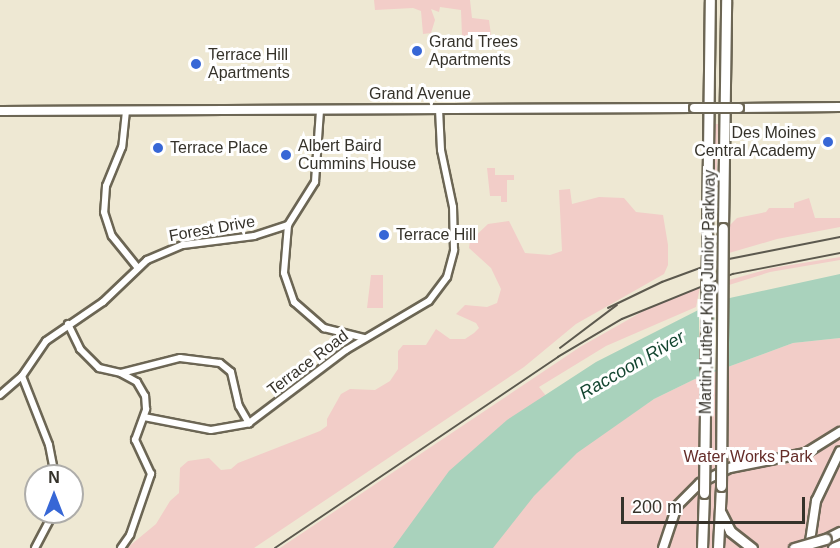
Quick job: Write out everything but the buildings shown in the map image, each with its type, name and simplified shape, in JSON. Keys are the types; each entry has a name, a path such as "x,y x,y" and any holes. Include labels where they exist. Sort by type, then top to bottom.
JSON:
{"main road":[{"name":"Martin Luther King Junior Parkway","path":"702,548 710,0"},
{"name":"Martin Luther King Junior Parkway","path":"718,548 721,486 726,0"},
{"name":"Grand Avenue","path":"0,111 840,107"},
{"path":"663,548 677,506 700,483 730,468 806,453 840,432"},
{"path":"809,548 816,501 840,451"},
{"path":"720,510 730,531 752,548"},
{"path":"794,548 826,539 840,532"},
{"path":"833,548 840,545"}],"street":[{"name":"Terrace Road","path":"144,417 211,430 249,423 364,338 422,308 440,289 450,268 453,207 441,150 439,109"},
{"path":"320,110 315,182 288,225 284,273 294,302 324,328 364,338"},
{"path":"126,111 122,147 106,186 104,212 112,236 137,267"},
{"name":"Forest Drive","path":"0,395 22,376 46,341 103,302 137,267 166,249 254,236 288,225"},
{"path":"68,324 87,359 99,368 131,377 143,390 146,402 144,417 135,440 149,465 151,481 137,509 130,535 121,548"},
{"path":"121,373 180,358 220,363 231,372 240,406 249,423"},
{"path":"22,376 49,445 53,464"},
{"path":"35,548 50,524"}],"green space":[{"path":"374,0 470,0 472,18 489,20 491,35 462,36 461,10 440,7 439,12 431,9 435,20 431,33 423,34 421,11 413,8 375,10"},
{"path":"714,124 718,124 716,221 713,214"},
{"path":"487,168 495,168 495,175 514,175 514,180 507,180 507,202 501,202 501,196 490,196"},
{"path":"570,189 572,204 599,197 624,198 636,212 663,215 668,245 668,265 664,274 576,324 524,367 254,548 127,548 156,524 170,501 179,493 180,468 188,461 209,458 221,470 231,469 238,463 320,431 327,426 327,419 341,394 350,389 375,390 390,381 398,369 398,351 403,345 426,345 436,329 450,339 465,339 474,333 479,328 476,323 456,314 465,305 487,307 497,303 501,289 491,268 469,248 470,241 488,224 509,221 525,253 550,255 562,251 559,190"},
{"path":"809,198 815,218 840,218 840,227 777,239 729,253 729,226 737,218 766,212 769,208 794,208 794,203"},
{"path":"840,257 840,260 770,272 729,285 729,280 772,268"},
{"path":"371,275 383,275 383,308 367,308"},
{"name":"Water Works Park","path":"700,287 696,307 606,346 539,387 585,445 654,399 695,379 793,343 840,338 840,548 280,548 580,347 647,309"}],"water":[{"name":"Raccoon River","path":"840,274 840,338 793,343 695,379 654,399 577,453 534,496 493,548 393,548 449,471 507,420 596,362 716,301"}],"pier":[{"path":"715,294 729,294 728,370 714,370"},
{"path":"713,299 712,376 699,381 699,306"}],"railway":[{"path":"608,308 662,282 719,261 840,237"},
{"path":"275,548 558,357 622,319 733,274 840,253"},
{"path":"560,348 617,305"}],"place":[{"name":"Grand Trees Apartments","path":"417,51"},
{"name":"Terrace Hill Apartments","path":"196,64"},
{"name":"Des Moines Central Academy","path":"828,142"},
{"name":"Terrace Place","path":"158,148"},
{"name":"Albert Baird Cummins House","path":"286,155"},
{"name":"Terrace Hill","path":"384,235"}]}
